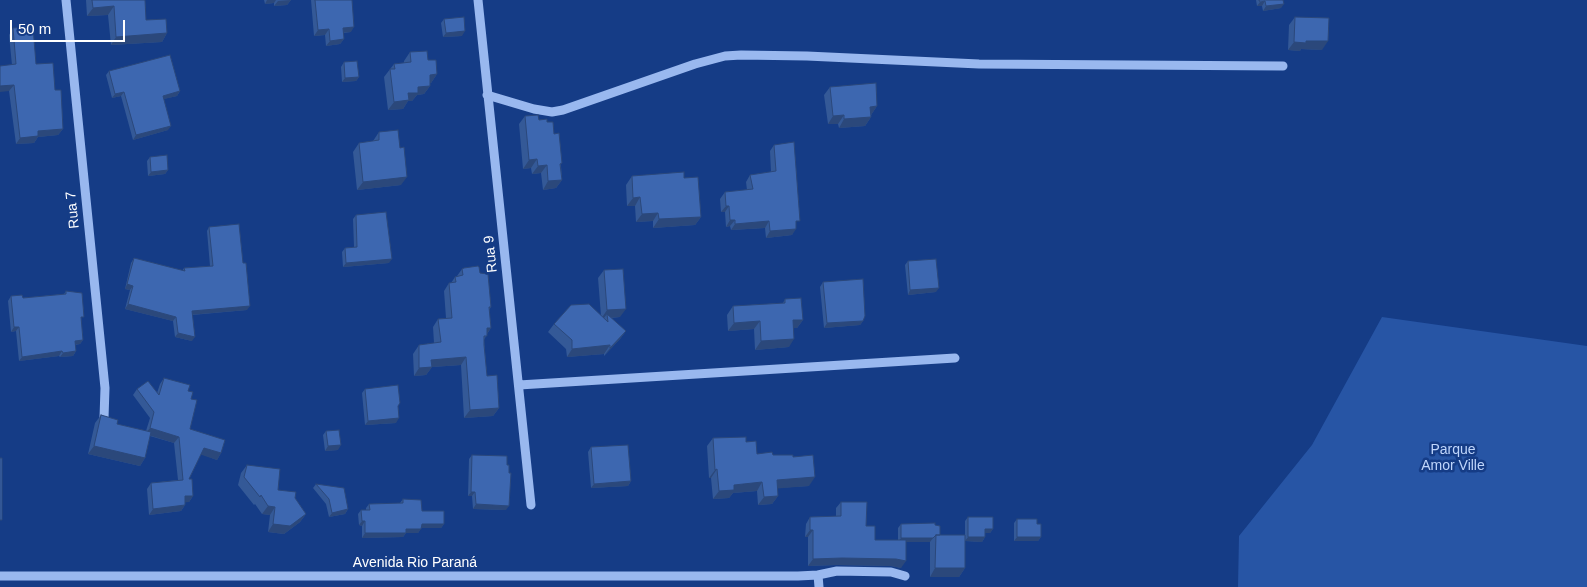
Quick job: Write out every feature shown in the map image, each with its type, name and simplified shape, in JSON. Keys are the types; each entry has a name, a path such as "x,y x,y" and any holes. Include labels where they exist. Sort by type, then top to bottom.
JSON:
{"street":[{"name":"Rua 7","path":"66,0 105,388 104,418"},
{"name":"Rua 9","path":"478,0 531,505"},
{"path":"487,95 552,112 563,110 695,64 725,56 741,55 979,64 1283,66"},
{"path":"518,385 956,358"},
{"name":"Avenida Rio Paraná","path":"0,576 798,576 837,571 891,572 905,576"},
{"path":"818,574 819,587"}],"green space":[{"name":"Parque Amor Ville","path":"1382,317 1587,346 1587,587 1238,587 1239,536 1312,445"}],"building":[{"path":"92,0 145,0 146,20 166,19 167,33 116,37 114,6 93,8"},
{"path":"315,0 352,0 354,27 343,28 344,39 330,41 329,29 318,30"},
{"path":"1259,0 1283,0 1284,4 1266,6 1265,1 1260,2"},
{"path":"464,17 465,31 446,33 444,19"},
{"path":"1295,17 1329,18 1328,41 1294,42"},
{"path":"33,27 36,64 53,63 55,90 61,90 63,129 38,131 38,136 20,138 14,85 0,86 0,66 16,64 13,28"},
{"path":"427,51 428,60 436,60 437,74 430,75 430,86 418,87 418,93 408,93 409,100 394,102 390,69 395,69 394,64 411,62 410,52"},
{"path":"170,55 180,91 163,96 171,126 136,135 124,92 115,94 109,71"},
{"path":"357,61 359,77 345,78 344,62"},
{"path":"876,83 877,106 870,107 871,117 844,119 844,115 833,116 830,87"},
{"path":"538,115 539,120 547,119 547,122 553,122 554,134 559,133 562,180 548,181 547,165 538,166 537,159 529,160 525,116"},
{"path":"398,130 400,148 404,147 407,177 363,182 359,143 379,140 379,132"},
{"path":"794,142 800,221 796,221 796,229 770,231 769,221 735,224 735,220 730,220 725,192 753,189 750,175 776,171 774,145"},
{"path":"167,155 168,170 151,172 150,157"},
{"path":"684,172 684,178 698,177 701,217 659,219 658,213 642,214 640,197 633,198 632,176"},
{"path":"386,212 392,259 346,263 345,248 357,247 356,215"},
{"path":"239,224 243,263 246,263 250,306 192,311 195,337 178,333 176,317 128,304 133,286 127,284 134,258 185,271 184,268 213,266 209,227"},
{"path":"936,259 939,288 910,290 908,261"},
{"path":"478,266 480,273 488,274 491,328 487,328 487,336 484,336 484,345 487,376 497,375 499,408 470,410 466,357 431,360 432,367 419,368 419,345 441,342 438,319 452,318 449,283 456,282 455,277 463,275 462,269"},
{"path":"623,269 626,309 607,310 604,270"},
{"path":"863,279 865,316 863,321 827,323 823,282"},
{"path":"66,291 82,293 84,317 81,317 83,340 75,341 76,351 63,353 62,351 22,357 19,327 14,327 11,296 22,295 23,298 66,294"},
{"path":"801,298 803,320 793,320 794,339 761,341 760,321 734,323 733,306 785,303 785,299"},
{"path":"589,304 608,322 607,314 626,331 610,348 610,345 572,349 572,340 554,324 571,305"},
{"path":"164,378 190,385 188,391 193,392 191,399 197,400 190,429 225,440 221,453 204,448 189,479 192,479 193,496 185,496 185,505 153,509 151,483 183,480 179,437 150,428 154,412 137,389 148,381 159,395"},
{"path":"398,385 399,418 368,421 365,389"},
{"path":"101,415 118,420 117,424 151,432 145,458 94,446"},
{"path":"339,430 341,445 328,446 326,431"},
{"path":"746,437 746,442 756,441 757,454 772,452 773,455 793,455 793,457 813,455 815,477 777,480 778,496 764,497 762,482 734,485 734,490 719,491 717,469 715,470 713,438"},
{"path":"628,445 631,481 594,484 591,447"},
{"path":"472,455 507,456 507,465 509,465 509,473 511,473 509,506 476,504 475,492 471,492"},
{"path":"0,458 2,458 2,520 0,520"},
{"path":"247,465 280,469 278,490 296,492 295,498 306,514 290,526 273,524 275,507 268,506 261,495 260,497 244,477"},
{"path":"316,484 344,488 348,509 332,513 329,499"},
{"path":"403,499 421,500 422,511 444,511 444,524 422,524 421,529 406,529 406,533 365,533 365,521 362,521 361,510 370,510 369,504 403,503"},
{"path":"841,502 867,502 866,526 875,526 875,540 906,540 906,561 896,559 813,559 813,530 810,530 810,517 841,516"},
{"path":"968,517 993,517 993,529 985,529 985,537 968,537"},
{"path":"1017,519 1037,519 1037,524 1041,524 1041,537 1017,537"},
{"path":"935,523 935,525 940,526 940,535 936,535 933,538 901,538 901,524"},
{"path":"936,535 965,535 965,568 935,568"}]}
